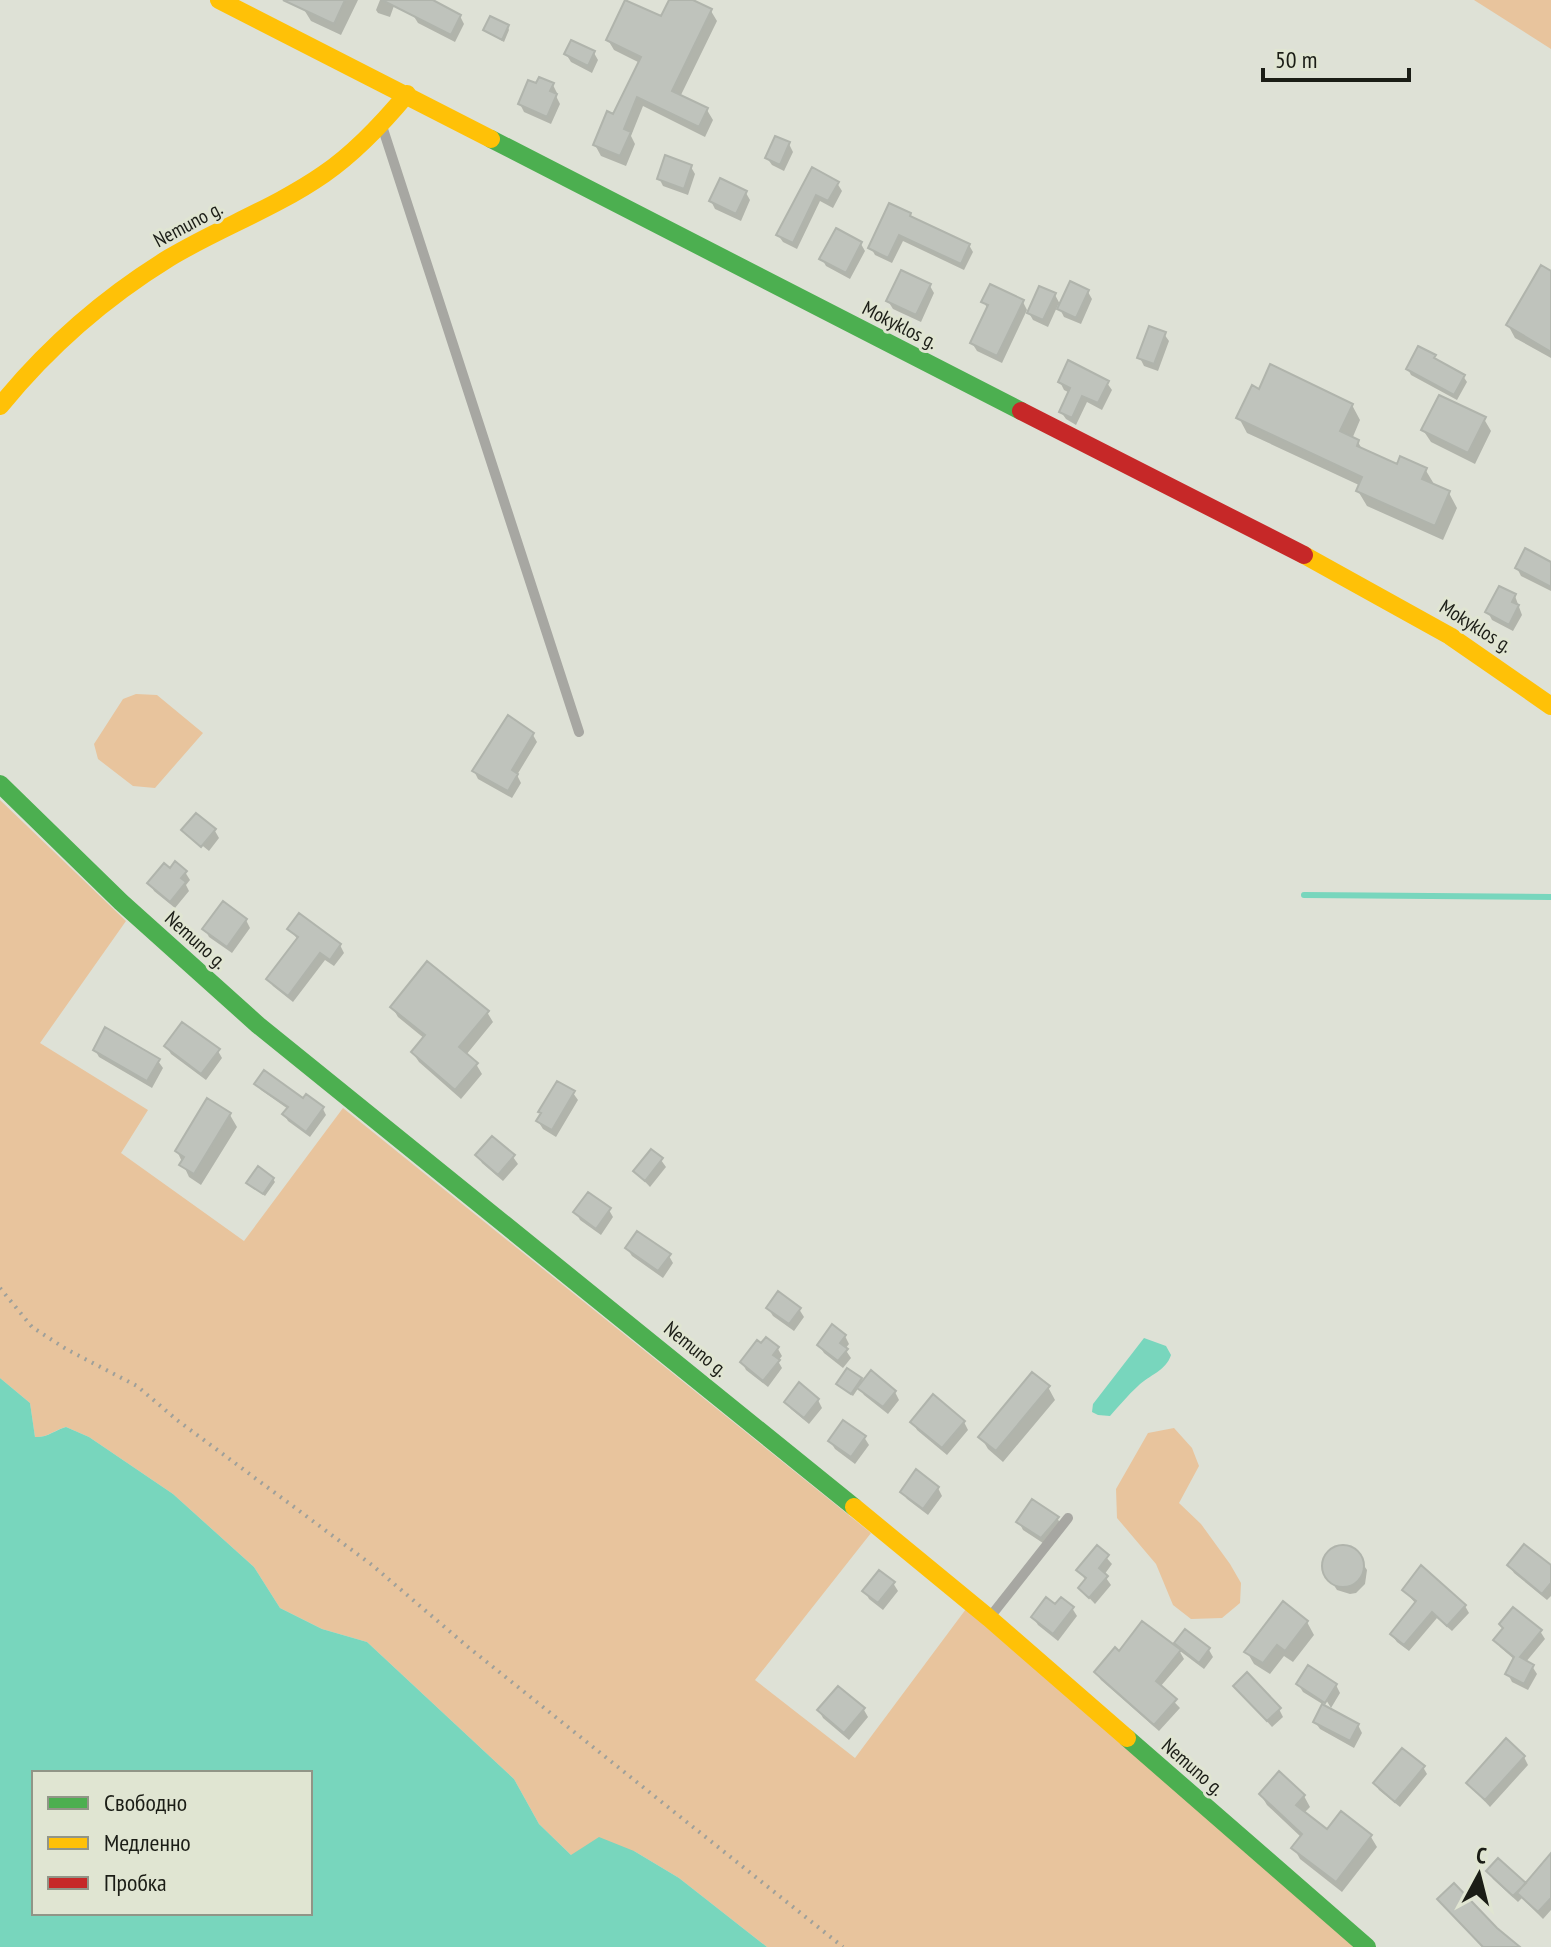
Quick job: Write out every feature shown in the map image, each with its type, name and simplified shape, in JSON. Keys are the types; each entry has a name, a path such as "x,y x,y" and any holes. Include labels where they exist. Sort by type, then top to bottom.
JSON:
{"street":[{"name":"Mokyklos g.","path":"219,0 1349,579 1456,638 1504,669 1551,706"},
{"name":"Nemuno g.","path":"0,406 25,374 82,319 155,267 310,183 382,125 407,94"},
{"name":"Nemuno g.","path":"0,784 121,902 258,1025 989,1618 1367,1947"}],"lane":[{"path":"382,125 579,732"},
{"path":"989,1618 1068,1518"}],"path":[{"path":"0,1288 32,1327 66,1349 137,1386 177,1420 372,1565 468,1647 843,1947"}],"shaded area":[{"path":"1474,0 1551,0 1551,49"},
{"path":"136,694 157,695 203,733 155,788 133,786 98,759 94,744 123,699"},
{"path":"0,800 126,921 40,1043 148,1110 121,1153 244,1241 343,1108 871,1533 755,1680 855,1758 966,1609 1355,1947 767,1947 679,1878 634,1851 571,1855 539,1824 514,1779 367,1642 322,1629 280,1608 254,1567 173,1494 89,1437 66,1427 35,1437 30,1403 0,1378"},
{"path":"1144,1338 1166,1346 1171,1355 1169,1360 1134,1389 1110,1416 1092,1412 1093,1404"},
{"path":"0,1378 30,1403 35,1437 66,1427 89,1437 173,1494 254,1567 280,1608 322,1629 367,1642 514,1779 539,1824 571,1855 599,1837 634,1851 679,1878 767,1947 0,1947"},
{"path":"1174,1428 1192,1448 1199,1466 1179,1503 1201,1524 1241,1583 1240,1603 1222,1618 1191,1619 1173,1605 1156,1564 1117,1518 1116,1489 1148,1433"}],"building":[{"path":"283,0 345,0 334,24"},
{"path":"382,0 433,0 461,15 451,35"},
{"path":"625,0 661,16 669,0 693,0 712,9 672,91 708,108 699,127 637,97 624,129 631,132 620,156 593,145 607,111 613,114 641,57 606,40"},
{"path":"490,16 509,25 502,40 483,30"},
{"path":"571,40 595,51 588,66 564,54"},
{"path":"539,77 554,83 550,91 557,94 547,117 518,104 528,80 536,83"},
{"path":"775,136 790,142 780,165 765,158"},
{"path":"665,155 692,165 684,189 657,179"},
{"path":"812,167 839,182 828,201 816,195 793,243 776,235"},
{"path":"720,178 747,191 736,214 709,201"},
{"path":"889,203 970,244 961,264 899,235 888,258 868,248"},
{"path":"836,228 862,242 846,273 819,259"},
{"path":"1541,265 1551,271 1551,352 1506,325"},
{"path":"901,270 931,284 916,315 886,301"},
{"path":"1070,281 1089,290 1076,318 1057,309"},
{"path":"990,284 1024,300 997,356 970,343 988,305 981,302"},
{"path":"1039,286 1056,293 1043,320 1027,313"},
{"path":"1149,326 1166,332 1154,364 1137,358"},
{"path":"1418,346 1465,375 1454,395 1406,369"},
{"path":"1068,360 1109,381 1098,403 1082,396 1072,418 1059,412 1070,388 1058,382"},
{"path":"1270,364 1353,404 1340,431 1359,440 1357,446 1397,464 1400,456 1427,468 1422,479 1450,491 1435,526 1356,491 1362,477 1236,418 1252,385 1259,389"},
{"path":"1439,395 1486,417 1468,453 1421,430"},
{"path":"1525,548 1551,562 1551,587 1515,568"},
{"path":"1499,586 1516,594 1512,602 1519,605 1509,625 1485,612"},
{"path":"508,715 534,733 512,770 518,774 508,791 472,771"},
{"path":"196,813 216,829 201,847 181,830"},
{"path":"175,861 187,871 181,878 186,882 170,902 147,883 164,863 170,868"},
{"path":"223,901 247,919 227,947 202,929"},
{"path":"299,913 341,944 330,960 320,953 288,996 266,979 298,937 287,929"},
{"path":"427,961 489,1011 459,1047 478,1063 455,1090 411,1052 425,1035 390,1007"},
{"path":"182,1022 220,1049 201,1074 164,1046"},
{"path":"105,1027 160,1059 147,1081 93,1050"},
{"path":"264,1070 303,1098 306,1094 324,1107 306,1132 282,1114 288,1107 254,1084"},
{"path":"557,1081 575,1091 552,1130 536,1121 541,1113 538,1112"},
{"path":"207,1098 231,1113 194,1174 179,1165 184,1157 175,1151"},
{"path":"492,1136 515,1155 498,1175 475,1155"},
{"path":"651,1149 663,1158 645,1181 633,1171"},
{"path":"258,1166 274,1178 263,1194 246,1183"},
{"path":"588,1192 611,1208 596,1229 573,1212"},
{"path":"637,1231 671,1254 658,1271 625,1248"},
{"path":"778,1291 801,1308 789,1324 766,1308"},
{"path":"832,1324 846,1335 840,1343 848,1349 838,1361 817,1345"},
{"path":"766,1337 779,1347 773,1355 780,1360 763,1381 740,1362 757,1340 761,1343"},
{"path":"847,1368 862,1378 851,1394 836,1384"},
{"path":"871,1370 896,1391 883,1407 857,1388"},
{"path":"1032,1372 1050,1386 996,1451 978,1437"},
{"path":"799,1382 819,1399 804,1418 784,1402"},
{"path":"933,1394 965,1421 942,1448 910,1422"},
{"path":"843,1420 866,1436 851,1457 828,1441"},
{"path":"916,1469 939,1487 923,1509 900,1492"},
{"path":"1032,1499 1059,1517 1041,1538 1016,1522"},
{"path":"1524,1544 1551,1565 1551,1583 1542,1594 1507,1565"},
{"path":"1097,1545 1109,1555 1099,1568 1108,1576 1089,1598 1078,1588 1086,1578 1076,1570"},
{"path":"1343,1545 1358,1551 1364,1566 1358,1581 1343,1587 1328,1581 1322,1566 1328,1551"},
{"path":"1421,1565 1466,1605 1447,1626 1432,1612 1404,1645 1390,1634 1416,1601 1402,1590"},
{"path":"879,1570 895,1582 878,1603 862,1591"},
{"path":"1046,1597 1055,1604 1061,1597 1074,1607 1053,1634 1031,1617"},
{"path":"1283,1601 1308,1621 1285,1651 1277,1645 1263,1663 1244,1652"},
{"path":"1513,1607 1542,1630 1520,1657 1534,1665 1524,1684 1505,1674 1514,1657 1493,1640 1503,1628 1499,1624"},
{"path":"1142,1621 1181,1650 1156,1681 1177,1699 1154,1725 1094,1672 1115,1647 1119,1651"},
{"path":"1185,1629 1210,1648 1199,1663 1174,1643"},
{"path":"1308,1665 1337,1684 1325,1703 1296,1684"},
{"path":"1247,1672 1281,1708 1267,1721 1233,1686"},
{"path":"838,1686 865,1708 844,1733 817,1710"},
{"path":"1322,1704 1359,1724 1350,1741 1313,1722"},
{"path":"1506,1738 1525,1756 1485,1800 1466,1783"},
{"path":"1402,1748 1425,1766 1395,1802 1373,1783"},
{"path":"1279,1771 1305,1795 1296,1805 1327,1829 1341,1811 1372,1835 1336,1882 1291,1848 1302,1834 1259,1794"},
{"path":"1551,1853 1551,1898 1538,1912 1517,1893"},
{"path":"1498,1858 1526,1883 1513,1896 1486,1871"},
{"path":"1454,1883 1520,1947 1483,1947 1437,1899"}],"waterway":[{"path":"1304,895 1551,897"}],"traffic: fast":[{"path":"491,139 1021,411"},
{"path":"0,784 121,902 258,1025 854,1507"},
{"path":"1127,1738 1367,1947"}],"traffic: slow":[{"path":"219,0 491,139"},
{"path":"0,406 57,344 122,290 169,258 324,174 368,137 407,94"},
{"path":"1304,555 1450,636 1551,706"},
{"path":"854,1507 989,1618 1127,1738"}],"traffic: jam":[{"path":"1021,411 1304,555"}]}
